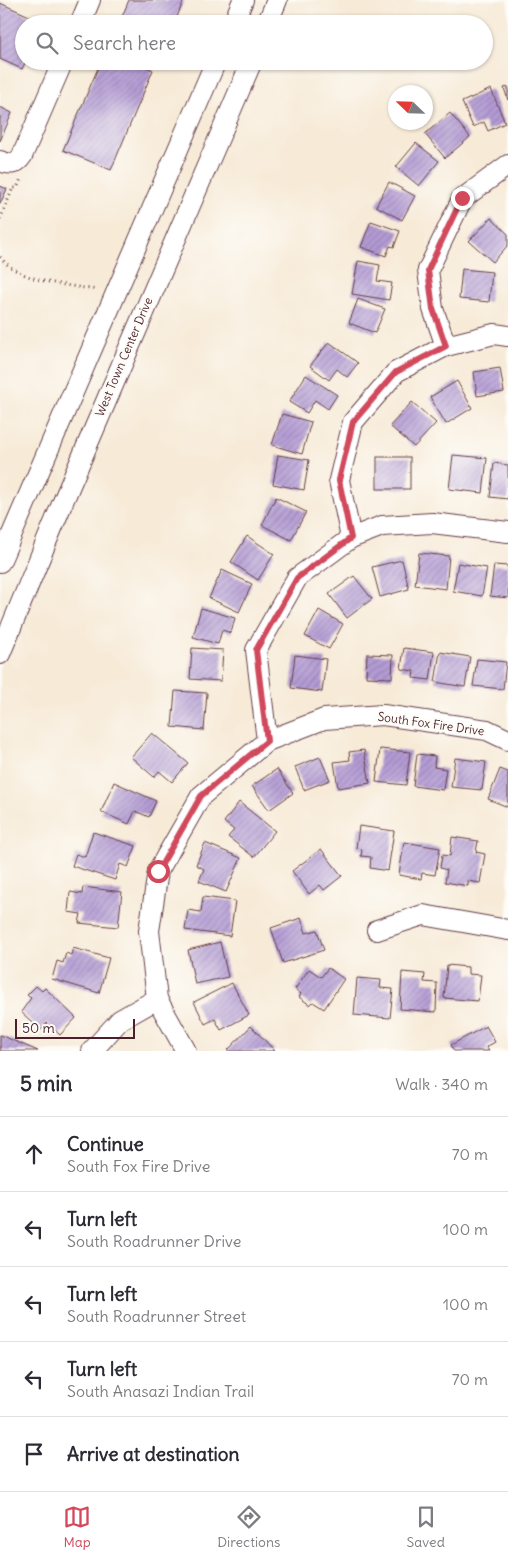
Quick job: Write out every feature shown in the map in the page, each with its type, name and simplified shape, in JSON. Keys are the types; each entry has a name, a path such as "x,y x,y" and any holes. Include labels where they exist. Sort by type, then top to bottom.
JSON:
{"street":[{"path":"84,15 90,0"},
{"path":"237,15 243,0"},
{"path":"271,15 277,0"},
{"path":"9,161 59,70"},
{"path":"0,562 212,70"},
{"name":"West Town Center Drive","path":"0,654 62,504 248,70"},
{"path":"446,346 433,309 428,270 462,198 508,165"},
{"path":"351,538 339,480 353,422 396,372 446,346 494,334 508,336"},
{"path":"267,741 256,650 297,578 351,538 382,526 432,523 508,532"},
{"name":"South Fox Fire Drive","path":"186,1051 157,999 149,931 158,871 201,796 267,741 324,718 383,715 487,730 508,740"},
{"path":"377,930 423,915 508,930"},
{"path":"92,1051 120,1020 157,999"}],"path":[{"path":"0,219 14,188 17,188 25,170 9,161"},
{"path":"0,257 8,266 51,283 96,290"}],"building":[{"path":"129,0 184,0 178,15 123,15"},
{"path":"0,3 27,15 15,15 15,66 0,59"},
{"path":"97,70 153,70 111,170 63,150"},
{"path":"508,87 508,100 504,88"},
{"path":"491,89 505,123 488,131 484,122 473,127 462,102"},
{"path":"0,107 12,113 0,141"},
{"path":"450,113 470,137 445,158 425,134 433,130 433,127"},
{"path":"416,143 439,161 419,186 396,167"},
{"path":"389,182 415,196 402,220 376,206"},
{"path":"0,186 7,189 0,204"},
{"path":"491,218 508,234 508,245 493,262 469,241"},
{"path":"371,221 400,231 394,247 390,246 386,256 361,247"},
{"path":"358,261 380,265 377,281 392,283 389,300 352,294"},
{"path":"462,269 492,272 489,302 459,299"},
{"path":"358,299 385,309 375,333 349,323"},
{"path":"329,342 358,363 347,377 337,369 329,380 310,366"},
{"path":"500,368 504,392 477,396 474,372"},
{"path":"306,375 337,395 328,409 315,400 307,413 289,402"},
{"path":"457,381 472,408 446,424 430,397"},
{"path":"412,402 436,423 414,447 390,426"},
{"path":"282,414 311,422 302,454 272,445"},
{"path":"278,455 309,460 304,490 273,484"},
{"path":"453,455 487,458 483,493 449,489"},
{"path":"377,457 410,457 410,489 377,489"},
{"path":"494,463 508,465 508,499 490,497"},
{"path":"276,497 306,512 291,540 262,525"},
{"path":"247,536 274,554 258,580 231,562"},
{"path":"419,553 449,556 446,589 415,585"},
{"path":"402,560 409,589 380,597 372,567"},
{"path":"458,563 487,568 482,596 453,591"},
{"path":"494,565 508,566 508,598 490,596"},
{"path":"222,570 252,584 239,612 209,598"},
{"path":"354,576 372,599 347,618 329,594"},
{"path":"201,608 235,618 231,633 222,630 218,644 193,637"},
{"path":"319,610 343,624 329,649 305,636"},
{"path":"192,648 223,650 221,681 190,679"},
{"path":"404,648 434,652 430,680 413,678 414,671 401,669"},
{"path":"440,652 470,657 465,687 435,682"},
{"path":"367,654 393,655 392,678 366,677"},
{"path":"295,655 326,659 322,692 291,688"},
{"path":"477,659 506,662 503,689 473,686"},
{"path":"175,691 207,693 204,730 172,727"},
{"path":"152,733 188,763 172,782 159,771 154,777 131,757"},
{"path":"380,749 410,752 406,785 376,782"},
{"path":"364,750 370,783 338,788 334,762 350,760 349,752"},
{"path":"417,754 435,756 434,767 446,769 443,790 413,786"},
{"path":"320,757 330,780 304,790 295,767"},
{"path":"455,758 486,762 482,790 451,787"},
{"path":"277,769 293,793 269,810 252,786"},
{"path":"500,769 508,772 508,807 488,799"},
{"path":"114,782 156,801 149,817 135,811 129,824 101,812"},
{"path":"239,802 275,831 254,857 228,837 234,830 224,822"},
{"path":"359,826 394,831 388,871 370,868 371,857 361,856 362,849 356,848"},
{"path":"93,832 136,846 128,867 120,864 115,880 72,866 76,854 85,857"},
{"path":"452,837 478,841 476,852 485,854 480,883 468,881 468,886 445,882 447,870 440,868 442,855 450,856"},
{"path":"404,842 440,848 435,875 422,873 421,879 399,875"},
{"path":"205,843 241,858 226,892 199,881 204,869 196,865"},
{"path":"321,849 342,876 324,890 320,885 309,894 292,871"},
{"path":"83,887 122,892 118,927 79,923 81,914 68,912 70,892 82,894"},
{"path":"203,897 235,901 230,936 185,930 188,910 201,912"},
{"path":"301,918 306,933 317,930 324,950 283,963 271,928"},
{"path":"220,942 228,977 195,984 188,950"},
{"path":"73,948 109,958 99,993 52,979 57,961 63,963 66,953 71,955"},
{"path":"447,965 468,967 468,974 481,975 478,1001 444,998"},
{"path":"328,968 344,979 324,1009 313,1002 310,1005 299,997 301,994 295,989 309,969 321,977"},
{"path":"402,972 425,974 424,982 437,983 436,1012 400,1009"},
{"path":"357,978 381,980 380,988 393,989 390,1018 354,1015"},
{"path":"232,983 249,1015 221,1030 215,1019 205,1024 194,1002"},
{"path":"36,986 42,991 45,988 76,1018 60,1035 47,1023 41,1030 21,1012 31,998 27,995"},
{"path":"251,1026 275,1051 227,1051"},
{"path":"486,1026 495,1042 486,1047 489,1051 454,1051 451,1045"},
{"path":"0,1035 38,1051 0,1051"}],"route":[{"path":"158,871 201,796 267,741 256,650 297,578 351,538 339,480 353,422 396,372 446,346 433,309 428,270 462,198"}]}
